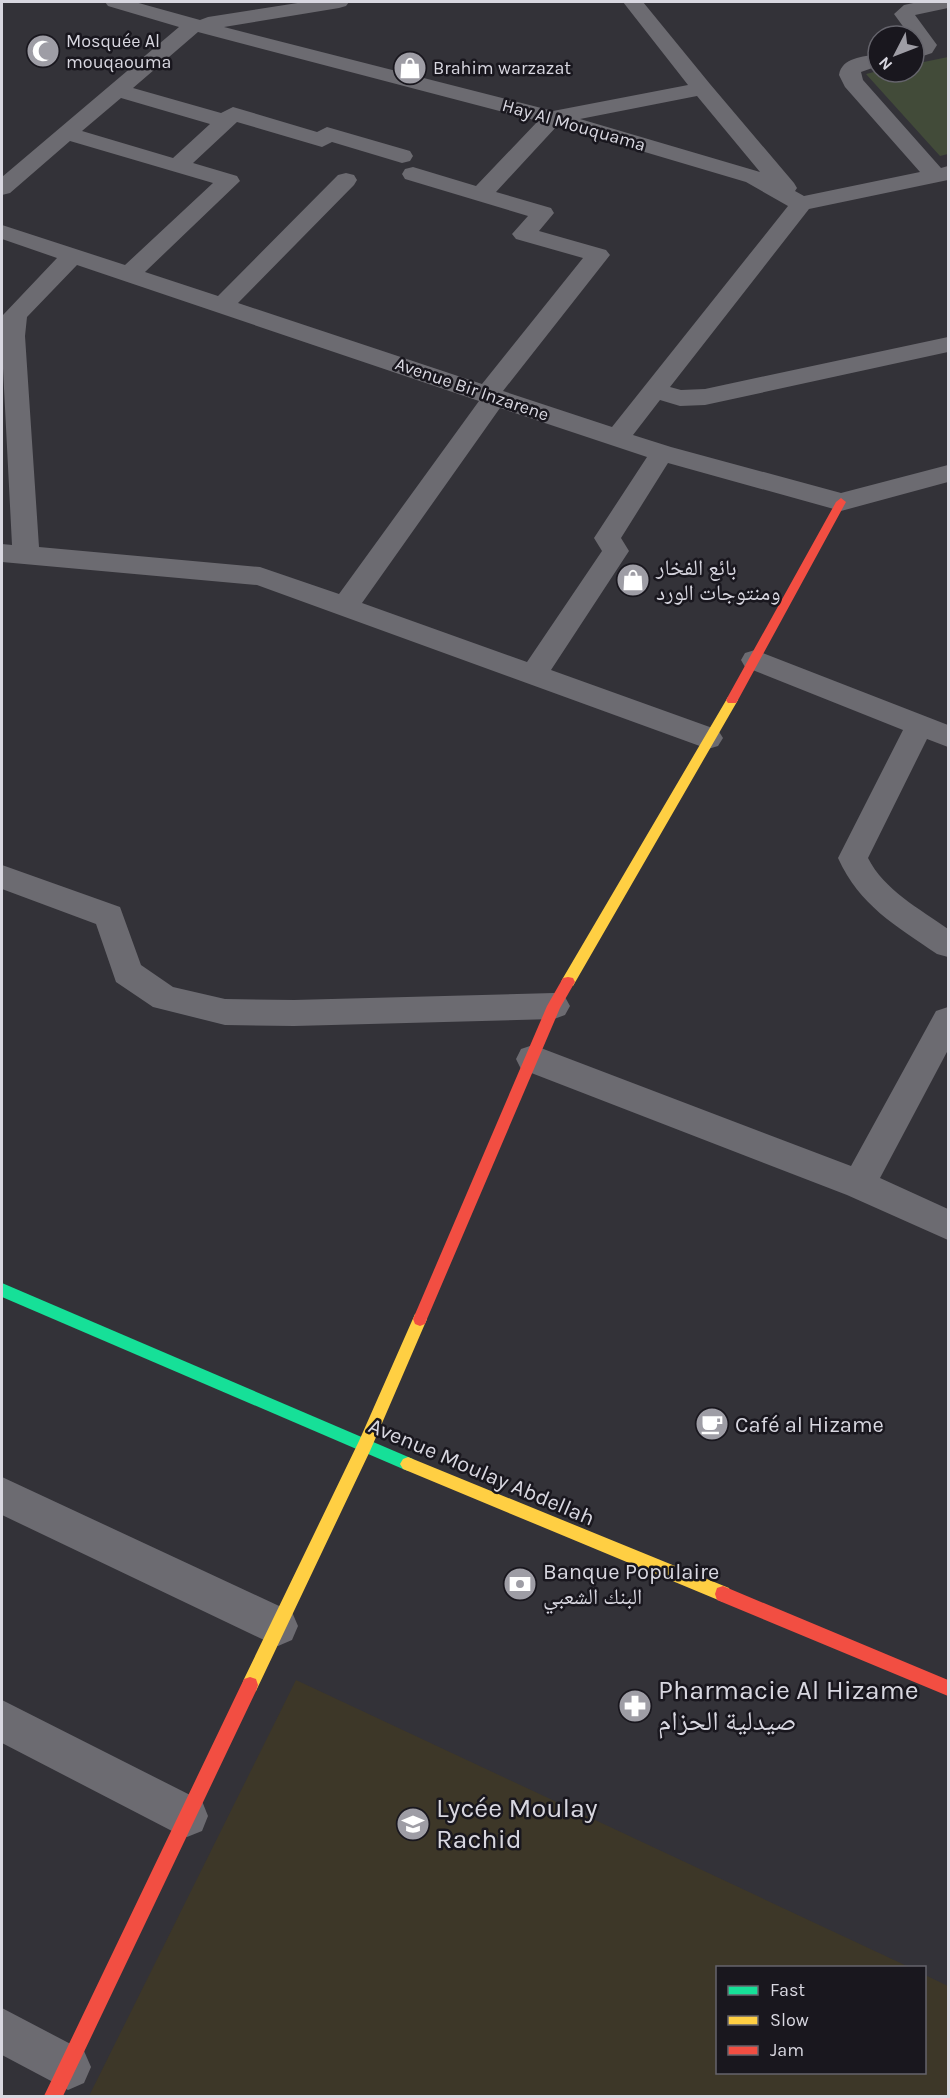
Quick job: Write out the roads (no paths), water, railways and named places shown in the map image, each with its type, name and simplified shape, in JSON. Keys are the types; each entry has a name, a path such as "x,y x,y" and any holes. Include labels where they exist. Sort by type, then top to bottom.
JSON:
{"street":[{"name":"Hay Al Mouquama","path":"115,2 194,25 553,118 754,177 801,204"},
{"path":"2,188 194,25 339,2"},
{"path":"633,2 702,89 801,204"},
{"path":"911,24 904,14 911,9 947,2"},
{"path":"866,63 851,69 850,75 853,82 942,175"},
{"path":"481,194 553,118 702,89"},
{"path":"118,90 225,121"},
{"path":"177,166 233,114 322,140 327,134 481,194 543,213 524,234 598,255 491,396 345,606"},
{"path":"66,134 229,181 129,274"},
{"path":"617,438 801,204 942,175"},
{"path":"222,306 346,180"},
{"name":"Avenue Bir Inzarene","path":"2,231 662,453 841,502 948,474"},
{"path":"73,255 15,315 8,352 14,554 260,576 708,738"},
{"path":"654,390 680,398 705,397 948,345"},
{"path":"534,674 616,551 607,538 662,453"},
{"path":"2,2030 60,2082 365,1446 554,1006 708,738 756,660 841,502"},
{"path":"756,660 948,736"},
{"path":"920,724 853,858 858,872 884,898 948,945"},
{"path":"2,878 109,916 127,973 164,998 225,1012 294,1013 554,1006"},
{"path":"859,1184 948,1020"},
{"path":"533,1059 859,1184 948,1225"},
{"name":"Avenue Moulay Abdellah","path":"2,1290 365,1446 948,1688"},
{"path":"2,1497 278,1626"},
{"path":"2,1721 187,1816"}],"place":[{"name":"Mosquée Al mouqaouma","path":"43,51"},
{"name":"Brahim warzazat","path":"410,68"},
{"name":"بائع الفخار ومنتوجات الورد","path":"633,580"},
{"name":"Café al Hizame","path":"712,1424"},
{"name":"Banque Populaire البنك الشعبي","path":"520,1584"},
{"name":"Pharmacie Al Hizame صيدلية الحزام","path":"635,1706"},
{"name":"Lycée Moulay Rachid","path":"413,1824"}]}
